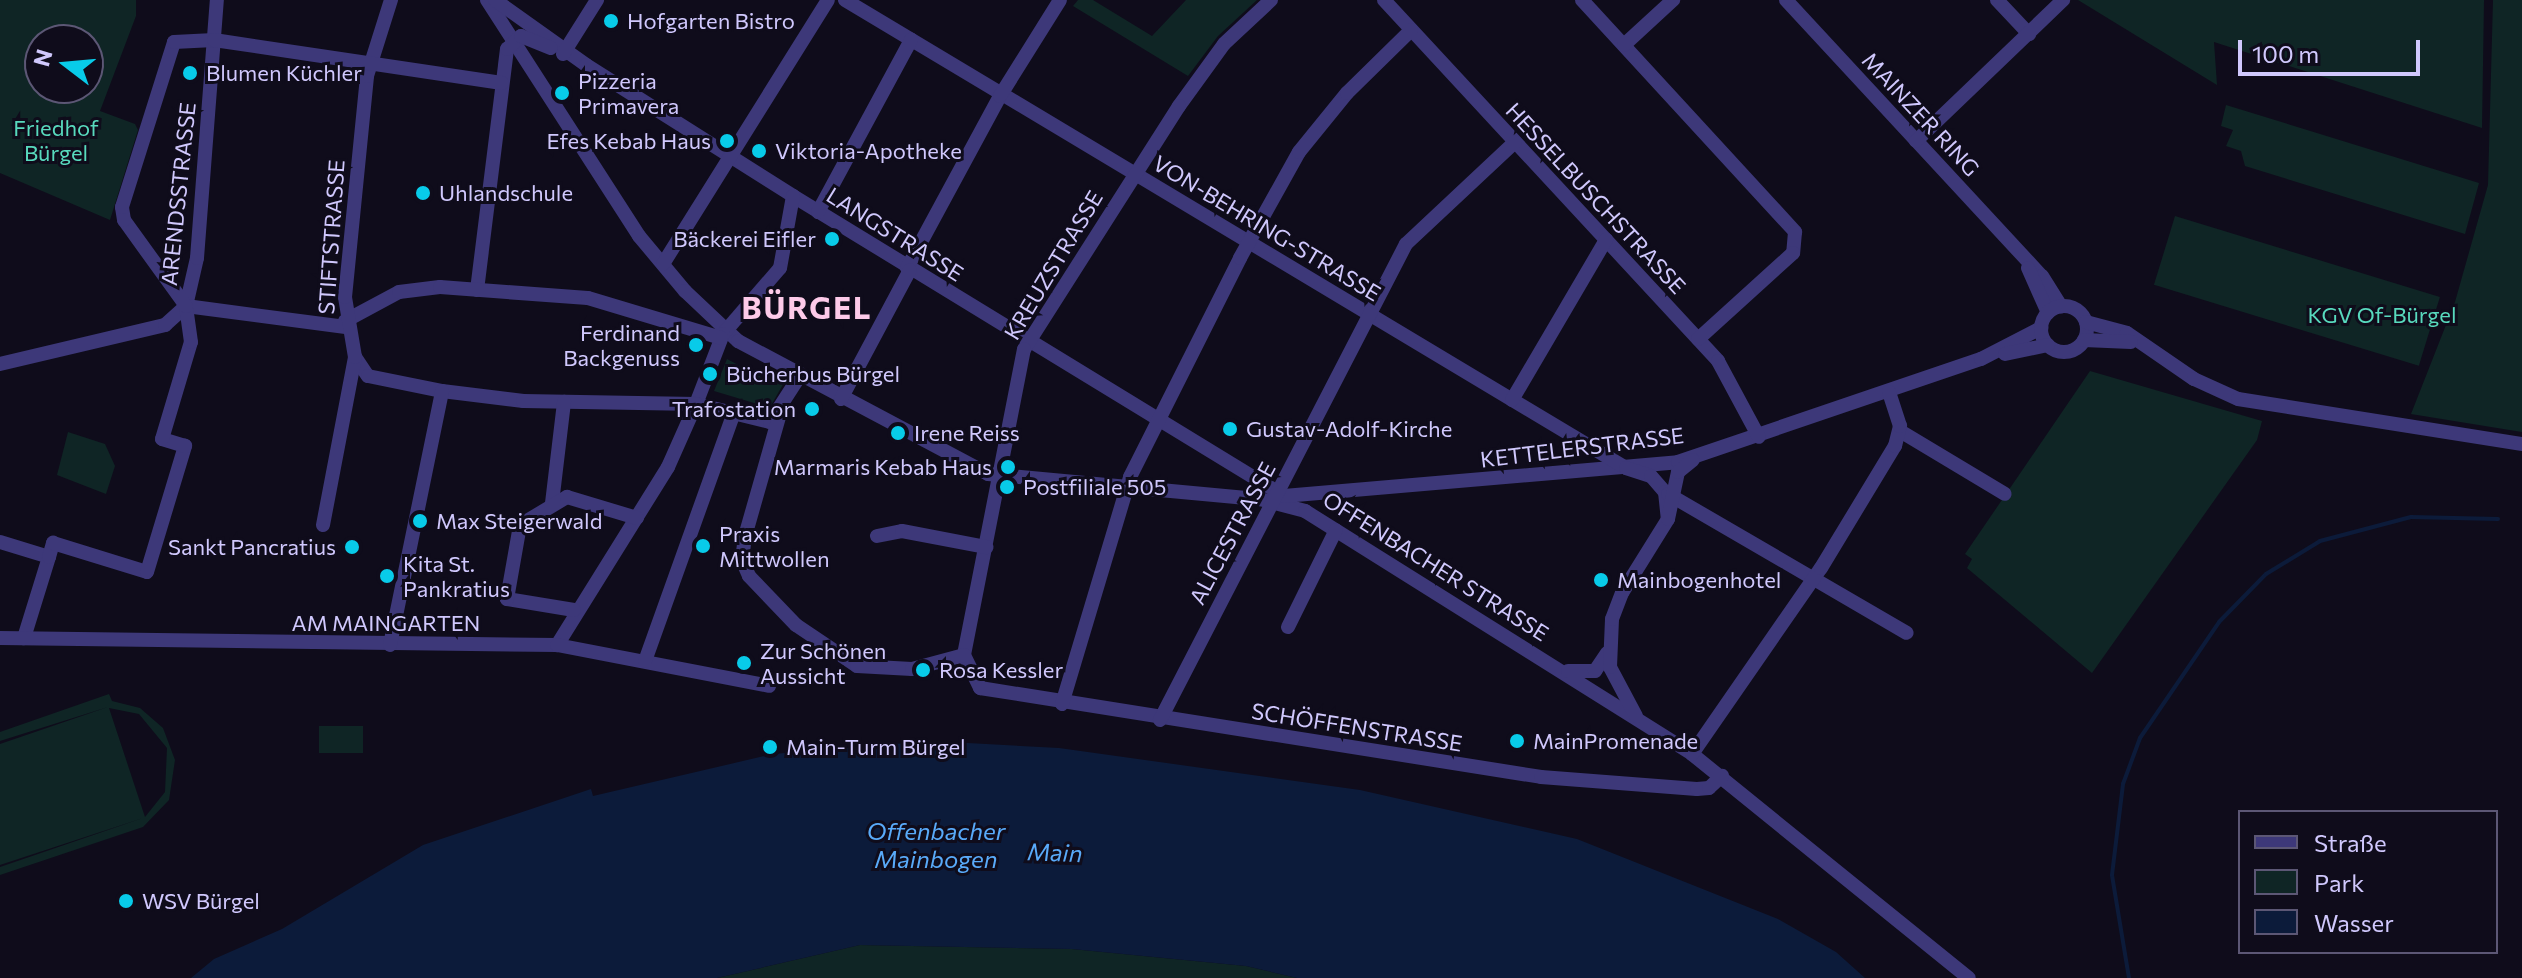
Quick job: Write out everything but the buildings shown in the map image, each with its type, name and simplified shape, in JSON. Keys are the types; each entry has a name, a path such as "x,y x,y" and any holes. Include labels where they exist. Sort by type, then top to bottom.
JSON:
{"street":[{"name":"ARENDSSTRASSE","path":"186,306 197,258 217,0"},
{"name":"STIFTSTRASSE","path":"323,525 355,357 346,324 370,66 391,0"},
{"path":"487,0 623,212 723,334"},
{"name":"LANGSTRASSE","path":"495,0 586,65 1276,498"},
{"path":"512,41 529,37 565,51 597,0"},
{"path":"663,264 828,0"},
{"name":"VON-BEHRING-STRASSE","path":"845,0 1000,96 1626,468 1651,476 1669,494 1907,633"},
{"path":"841,399 1000,96 1060,0"},
{"name":"KREUZSTRASSE","path":"964,655 1028,342 1133,175 1215,56 1271,0"},
{"name":"HESSELBUSCHSTRASSE","path":"1384,0 1698,339 1738,390 1759,437"},
{"path":"1582,0 1796,236 1793,253 1698,339"},
{"path":"1624,45 1673,0"},
{"name":"MAINZER RING","path":"1786,0 2023,257 2054,310"},
{"path":"1997,0 2029,34"},
{"path":"1916,141 2063,0"},
{"path":"1062,704 1125,488 1157,423 1306,143 1411,30"},
{"name":"ARENDSSTRASSE","path":"186,306 124,220 122,207 172,45 183,39 214,40"},
{"path":"214,40 370,66 502,83"},
{"path":"818,212 911,40"},
{"path":"477,290 502,83 512,41"},
{"name":"ALICESTRASSE","path":"1160,720 1414,234 1515,142"},
{"path":"557,645 574,610 676,454 723,334 780,268 793,196"},
{"path":"1512,400 1606,240"},
{"path":"0,364 165,325 186,306 346,324 409,289 477,290 588,298 723,334"},
{"path":"24,638 53,543 147,572 185,446 162,439 191,342 186,306"},
{"path":"2048,345 2041,328 2054,310 2074,308 2086,322 2146,344 2194,379 2238,399 2522,444"},
{"path":"2084,340 2086,322"},
{"name":"KETTELERSTRASSE","path":"1276,498 1626,468 1706,454 1981,359 2041,328"},
{"name":"OFFENBACHER STRASSE","path":"723,334 970,468 998,477 1276,498 1335,529 1692,754 1969,978"},
{"name":"KETTELERSTRASSE","path":"1981,359 2048,345 2067,351 2084,340 2146,344"},
{"path":"355,357 368,376 442,391 564,402 696,404 765,423 781,410"},
{"path":"799,377 781,410 743,549 749,576 796,625 857,666 912,669 964,655"},
{"path":"390,645 442,391"},
{"path":"1889,392 1900,431 2005,494"},
{"path":"552,503 564,402"},
{"path":"645,661 733,415"},
{"path":"1692,754 1813,580 1900,431"},
{"path":"1563,670 1595,671 1609,645 1622,593 1668,519 1669,494 1678,472 1706,454"},
{"path":"1238,497 1247,485 1239,473"},
{"name":"KETTELERSTRASSE","path":"1335,529 1327,515 1330,502 1364,492"},
{"path":"574,610 507,599 505,592 520,525 552,503 576,497 637,518"},
{"path":"1288,627 1335,529"},
{"path":"877,536 902,531 986,547"},
{"path":"0,542 49,557"},
{"name":"AM MAINGARTEN","path":"0,638 557,645 769,686"},
{"path":"1609,645 1615,682 1638,719"},
{"name":"SCHÖFFENSTRASSE","path":"964,655 983,691 1160,720 1560,779 1697,789 1713,786 1722,776"}],"green space":[{"name":"Friedhof Bürgel","path":"0,0 136,0 136,16 104,100 104,24 24,24 24,104 103,104 100,111 135,124 138,130 110,220 0,173"},
{"path":"1078,0 1093,0 1152,36 1186,0 1257,0 1218,36 1188,76 1073,6"},
{"path":"2078,0 2484,0 2482,128 2214,42 2217,85"},
{"path":"2493,0 2522,0 2522,432 2411,414 2455,302 2488,185"},
{"path":"2226,105 2479,183 2465,234 2245,166 2241,151 2226,146 2233,130 2221,126"},
{"name":"KGV Of-Bürgel","path":"2175,216 2440,297 2419,366 2154,285"},
{"path":"727,359 769,381 772,375 785,381 769,409 752,412 754,403 714,391"},
{"path":"2090,371 2262,421 2257,440 2092,673 1967,568 1972,559 1965,554"},
{"path":"68,432 105,444 115,466 106,494 57,475"},
{"path":"109,694 112,701 140,708 163,728 175,760 169,800 143,827 0,875 0,867 143,818 0,865 0,744 108,707 0,741 0,732","holes":["109,708 139,714 167,748 165,792 145,817"]},
{"path":"319,726 363,726 363,753 319,753"},
{"path":"860,945 1072,949 1246,966 1297,978 717,978"}],"water":[{"name":"Offenbacher Mainbogen","path":"931,741 1059,748 1360,790 1577,839 1778,919 1836,952 1865,978 1297,978 1246,966 1072,949 860,945 717,978 191,978 214,959 282,929 423,845 591,789 593,796 773,754"}],"waterway":[{"path":"2129,978 2112,875 2123,784 2140,738 2219,622 2266,574 2320,541 2411,517 2498,519"}],"place":[{"name":"Hofgarten Bistro","path":"611,21"},
{"name":"Blumen Küchler","path":"190,73"},
{"name":"Pizzeria Primavera","path":"562,93"},
{"name":"Efes Kebab Haus","path":"727,141"},
{"name":"Viktoria-Apotheke","path":"759,151"},
{"name":"Uhlandschule","path":"423,193"},
{"name":"Bäckerei Eifler","path":"832,239"},
{"name":"Ferdinand Backgenuss","path":"696,345"},
{"name":"Bücherbus Bürgel","path":"710,374"},
{"name":"Trafostation","path":"812,409"},
{"name":"Gustav-Adolf-Kirche","path":"1230,429"},
{"name":"Irene Reiss","path":"898,433"},
{"name":"Marmaris Kebab Haus","path":"1008,467"},
{"name":"Postfiliale 505","path":"1007,487"},
{"name":"Max Steigerwald","path":"420,521"},
{"name":"Praxis Mittwollen","path":"703,546"},
{"name":"Sankt Pancratius","path":"352,547"},
{"name":"Kita St. Pankratius","path":"387,576"},
{"name":"Mainbogenhotel","path":"1601,580"},
{"name":"Zur Schönen Aussicht","path":"744,663"},
{"name":"Rosa Kessler","path":"923,670"},
{"name":"MainPromenade","path":"1517,741"},
{"name":"Main-Turm Bürgel","path":"770,747"},
{"name":"WSV Bürgel","path":"126,901"}],"district":[{"name":"BÜRGEL","path":"807,307"}],"water label":[{"name":"Main","path":"1055,852"}]}
